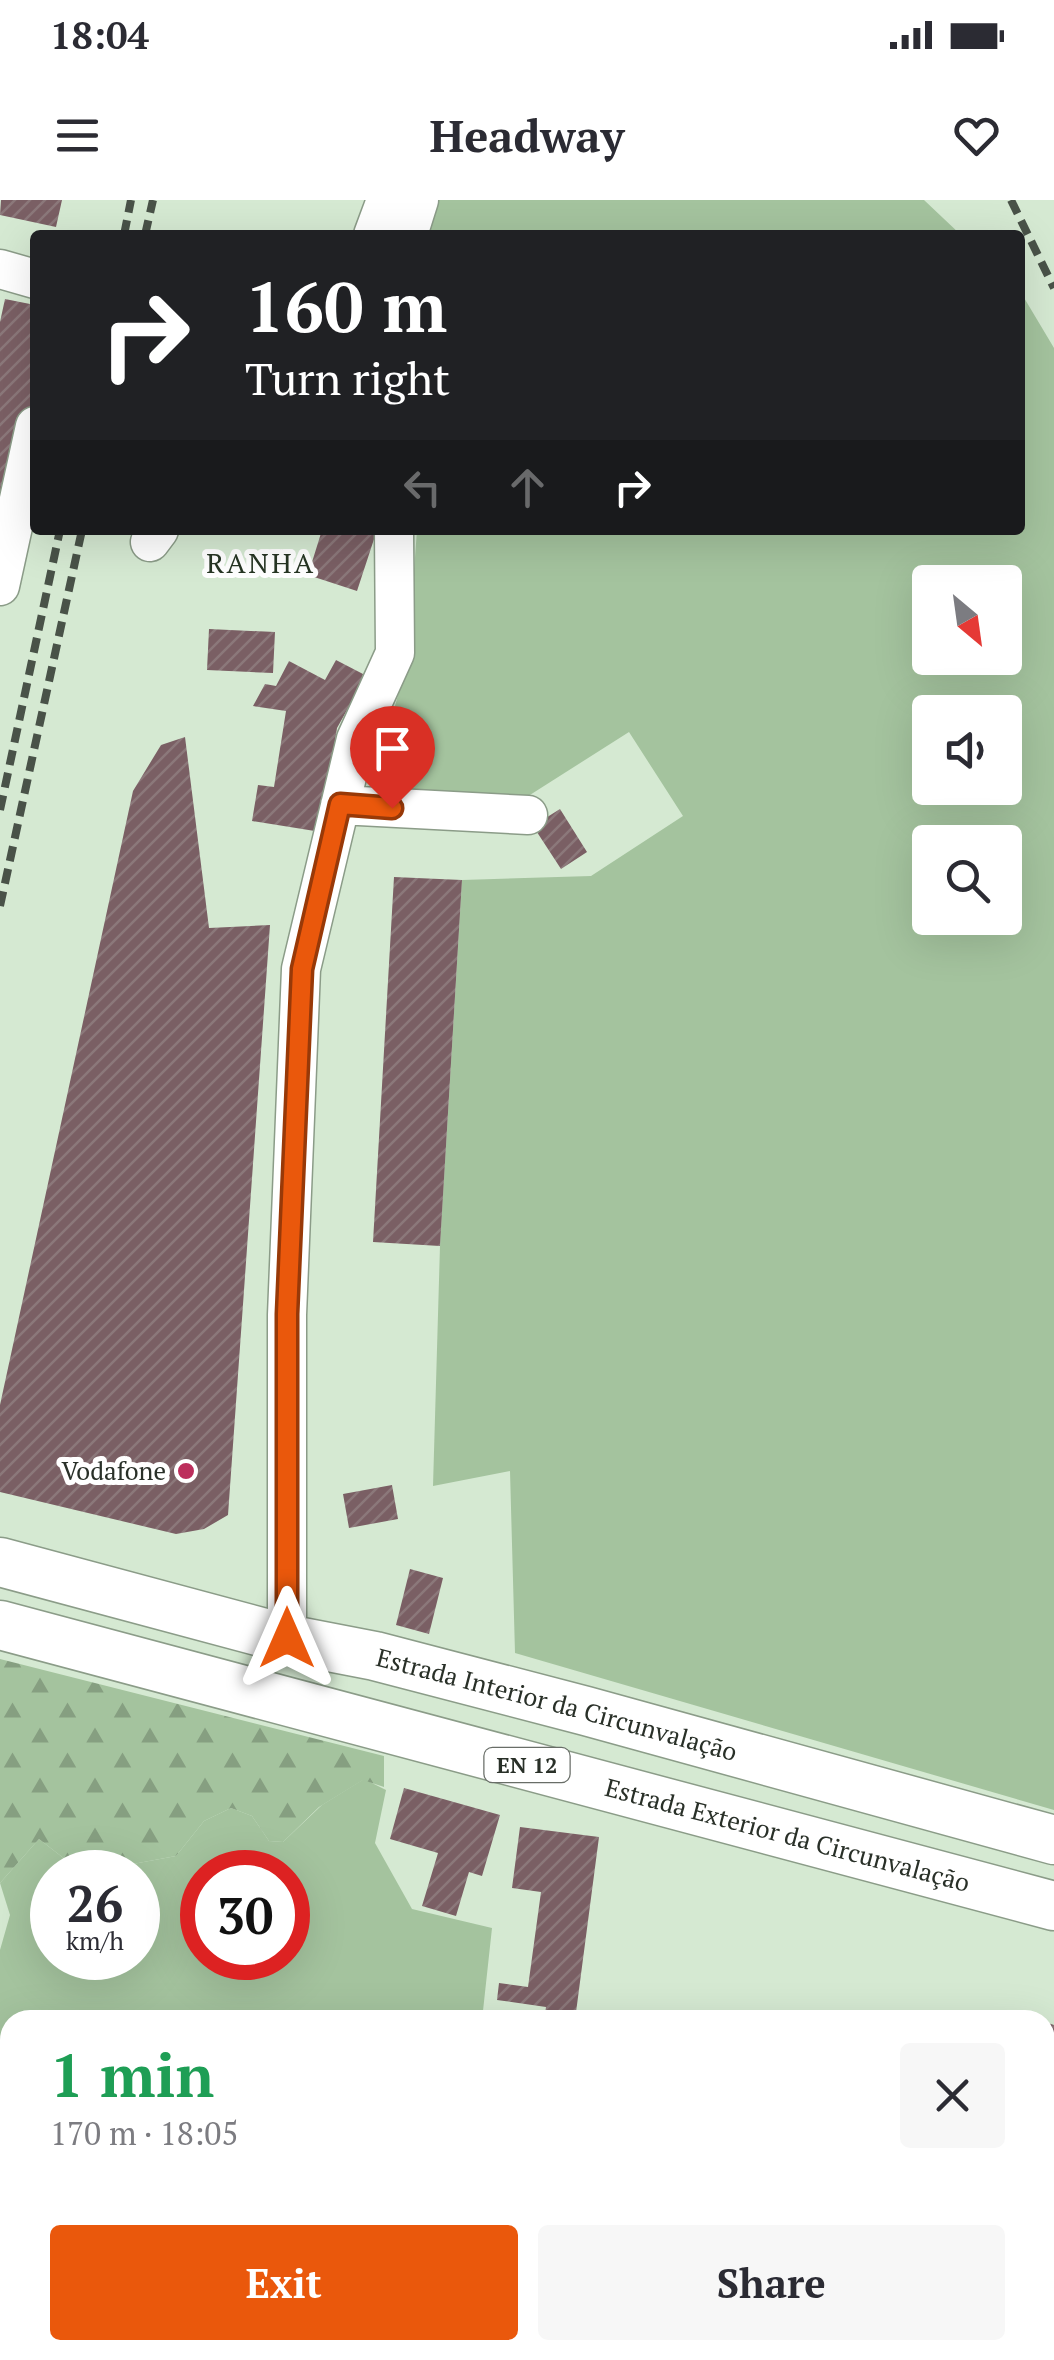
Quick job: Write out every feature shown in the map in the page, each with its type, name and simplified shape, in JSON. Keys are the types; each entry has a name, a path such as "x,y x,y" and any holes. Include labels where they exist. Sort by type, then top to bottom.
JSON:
{"main road":[{"name":"Estrada Interior da Circunvalação","path":"0,1562 287,1638 452,1676 1054,1840"},
{"name":"Estrada Exterior da Circunvalação","path":"0,1625 1054,1906"}],"street":[{"path":"375,230 386,200"},
{"path":"410,230 419,200"},
{"path":"0,269 30,278"},
{"path":"0,586 30,449"},
{"path":"287,1638 287,1314 302,969 356,738 394,652 394,535"},
{"path":"340,804 528,815"}],"green space":[{"path":"434,200 924,200 956,230 425,230"},
{"path":"1025,299 1054,348 1054,1810 515,1653 510,1471 433,1486 440,1246 462,880 591,876 683,816 629,732 522,800 393,794 380,756 407,665 417,535 1025,535"},
{"path":"0,1659 384,1756 384,1787 363,1780 319,1807 283,1842 269,1841 252,1816 231,1808 204,1821 176,1856 160,1859 160,1850 53,1850 39,1839 0,1883"},
{"path":"364,1779 386,1790 375,1843 412,1909 492,1928 483,2010 0,2010 0,1950 10,1915 0,1883 39,1839 53,1850 30,1850 30,1980 160,1980 160,1859 176,1856 180,1851 180,1980 310,1980 310,1850 181,1850 204,1821 231,1808 252,1816 269,1841 283,1842 322,1805"}],"building":[{"path":"1,200 62,200 56,227 0,215"},
{"path":"5,299 30,304 30,410 4,529 0,528 0,322"},
{"path":"320,535 375,535 357,591 308,575"},
{"path":"209,629 275,632 273,673 207,670"},
{"path":"336,660 363,674 337,728 321,832 252,821 258,785 274,787 286,711 253,706 265,684 276,686 289,661 325,680"},
{"path":"185,737 209,928 270,925 228,1515 204,1529 176,1534 0,1492 0,1405 133,791 161,745"},
{"path":"560,809 587,852 561,869 533,826"},
{"path":"394,877 462,880 440,1246 373,1242"},
{"path":"392,1485 398,1519 349,1528 343,1494"},
{"path":"410,1569 443,1578 429,1634 396,1625"},
{"path":"404,1788 500,1815 482,1876 469,1872 456,1916 422,1906 438,1853 390,1839"},
{"path":"520,1827 599,1837 576,2010 546,2010 546,2007 497,2000 499,1983 528,1987 541,1892 512,1888"}],"railway":[{"path":"125,230 131,200"},
{"path":"146,230 153,200"},
{"path":"1011,200 1054,288"},
{"path":"0,810 59,535"},
{"path":"0,906 81,535"}],"place":[{"name":"Vodafone","path":"186,1471"}],"district":[{"name":"RANHA","path":"261,563"}],"route":[{"path":"287,1638 287,1314 302,969 340,804 392,808"}]}
